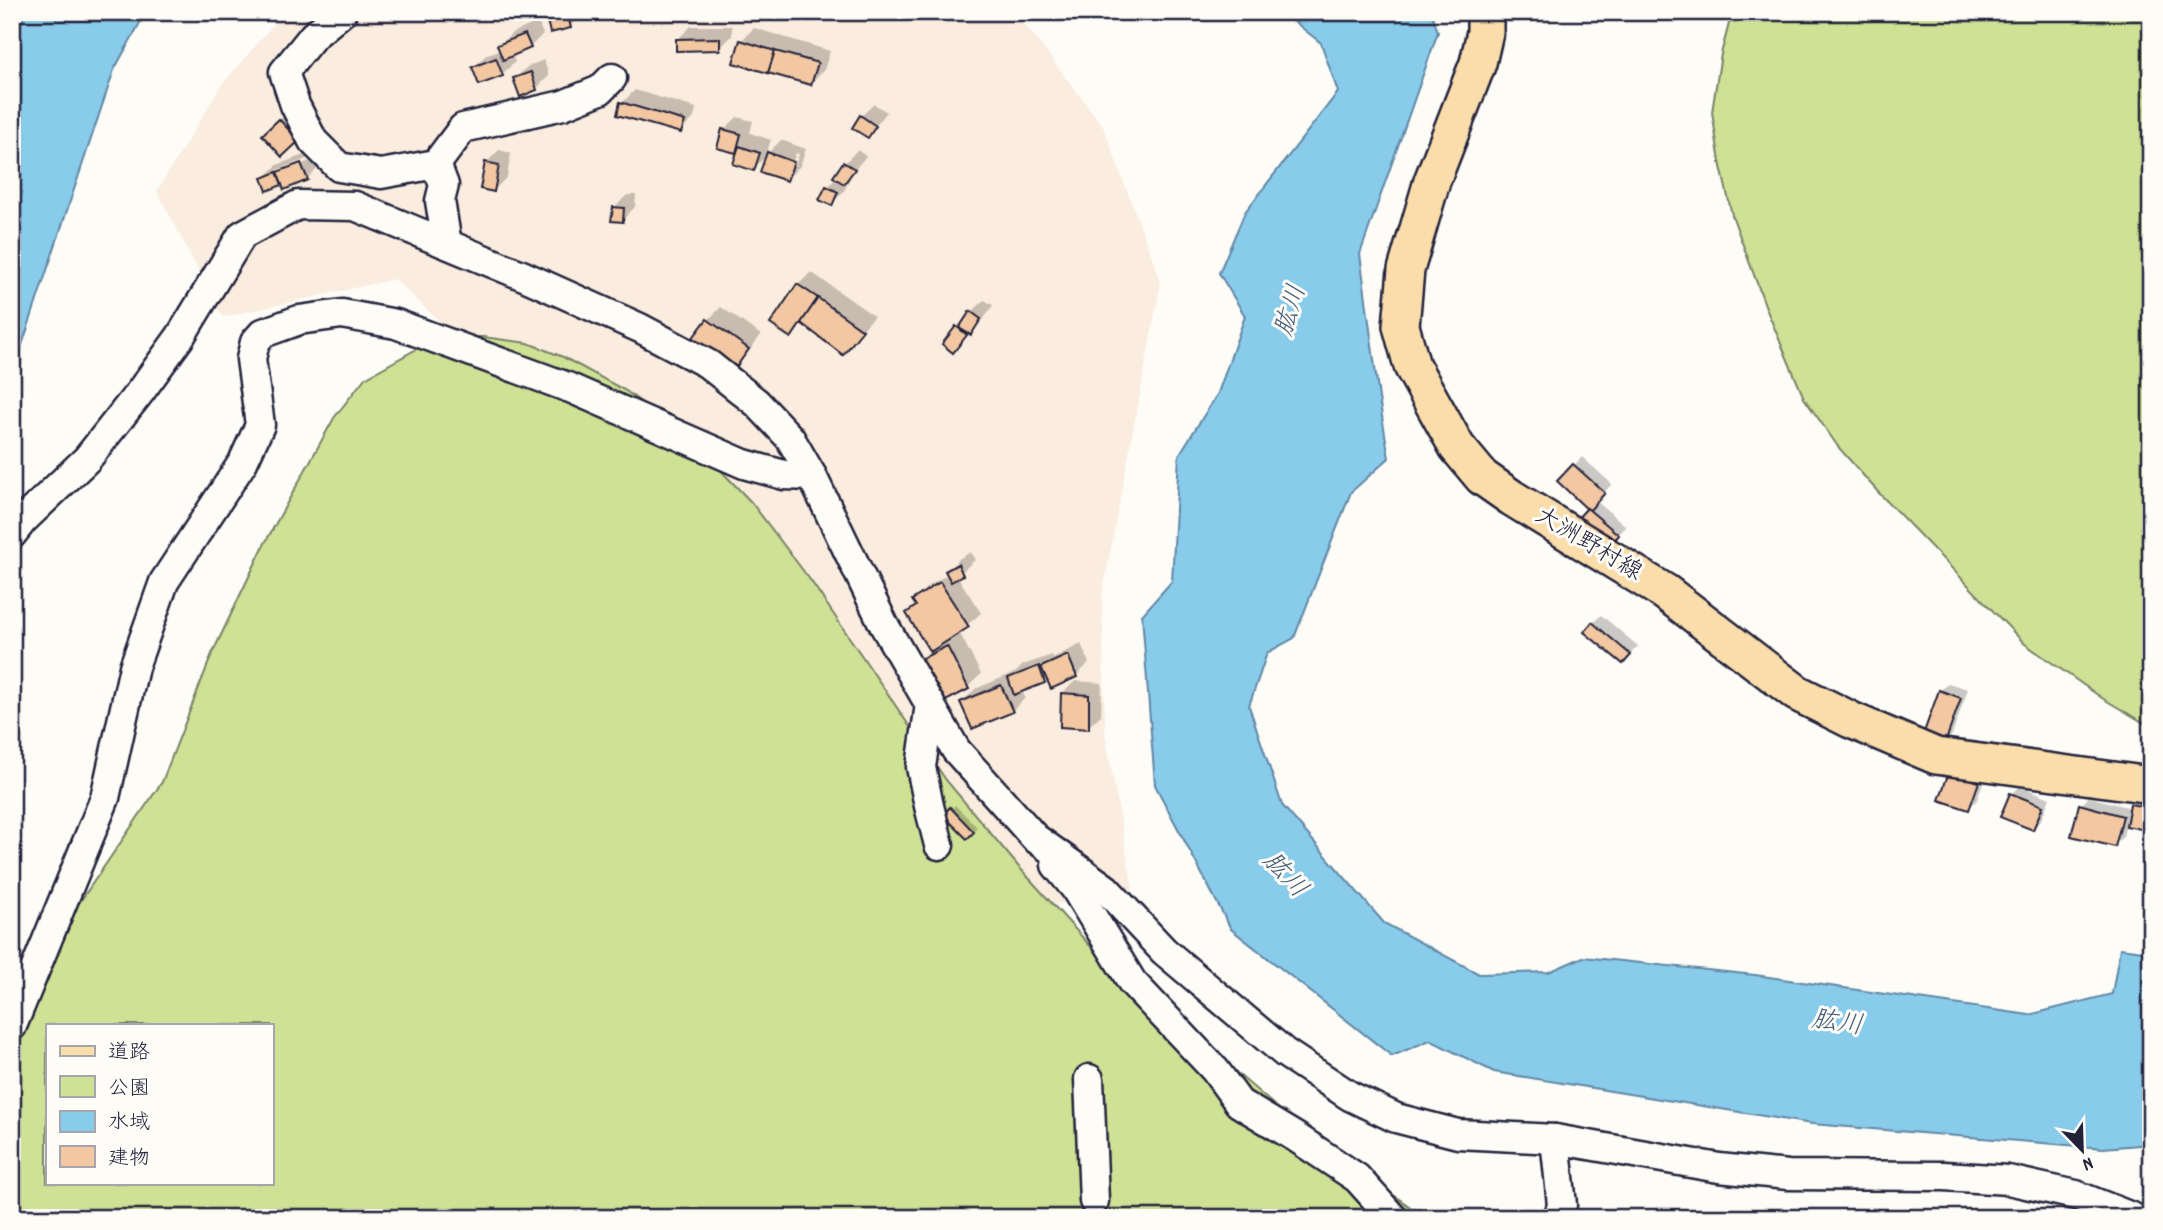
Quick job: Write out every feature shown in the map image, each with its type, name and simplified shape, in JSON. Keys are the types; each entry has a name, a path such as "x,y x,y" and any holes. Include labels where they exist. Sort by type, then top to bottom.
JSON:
{"main road":[{"name":"大洲野村線","path":"1485,12 1485,32 1478,63 1432,180 1406,270 1401,326 1412,366 1457,447 1482,477 1511,498 1665,592 1797,693 1851,720 1936,756 2151,785"}],"street":[{"path":"342,12 313,36 284,72 295,105 313,141 339,167 381,174 436,164 463,128 563,105 600,90 612,78"},
{"path":"436,164 444,185 440,201 447,244"},
{"path":"12,534 23,520 87,459 140,392 180,337 242,235 298,205 355,205 640,328 708,364 757,403 790,438 812,476 884,625 956,750 1035,838 1075,888 1132,982 1215,1070 1239,1103 1357,1178 1393,1218"},
{"path":"12,1026 105,798 134,667 164,582 243,462 260,425 251,359 255,342 263,333 299,320 342,314 396,324 570,388 744,464 784,475 812,476"},
{"path":"930,704 921,767 939,845"},
{"path":"1035,838 1106,889 1164,951 1285,1053 1350,1096 1396,1118 1458,1134 1555,1139 1718,1168 1788,1175 1944,1176 2008,1180 2076,1195 2134,1218"},
{"path":"1089,1080 1094,1201"},
{"path":"1555,1139 1562,1205 1558,1218"}],"shaded area":[{"path":"284,12 1008,12 1023,22 1103,126 1161,282 1102,595 1105,734 1133,890 1064,903 934,913 520,399 395,279 223,317 157,191 221,86"}],"green space":[{"path":"1732,12 2151,12 2151,727 2102,698 2025,644 1878,492 1839,448 1804,398 1768,313 1732,215 1720,162 1712,112 1721,54"},
{"path":"450,337 483,337 528,343 563,357 626,391 691,439 751,502 811,581 946,780 1018,866 1094,950 1282,1112 1426,1218 12,1218 12,1001 162,782 212,654 265,543 334,418 365,378 422,346"}],"water":[{"path":"26,12 146,12 114,70 12,375 12,41"},
{"name":"肱川","path":"1282,12 1431,12 1438,32 1360,254 1389,458 1351,492 1294,638 1267,653 1249,706 1282,805 1384,923 1479,974 1549,972 1583,957 1755,975 2029,1015 2112,994 2120,948 2151,952 2151,1144 2103,1148 1812,1124 1494,1072 1430,1040 1392,1056 1231,929 1155,785 1142,615 1172,581 1179,455 1218,393 1245,316 1219,273 1245,212 1338,92 1321,43"}],"building":[{"path":"545,12 567,12 571,28 550,33"},
{"path":"525,34 531,48 503,60 497,45"},
{"path":"720,38 720,50 676,51 676,39"},
{"path":"740,40 775,51 768,73 733,63"},
{"path":"775,51 818,63 811,85 768,73"},
{"path":"496,58 503,76 479,85 472,67"},
{"path":"531,72 537,90 520,97 513,78"},
{"path":"620,102 685,121 681,133 617,115"},
{"path":"860,115 876,126 868,138 852,128"},
{"path":"279,119 299,141 282,157 262,135"},
{"path":"722,129 741,134 736,153 717,148"},
{"path":"739,146 760,153 754,171 733,164"},
{"path":"767,152 794,162 787,181 760,172"},
{"path":"485,162 499,165 494,192 480,189"},
{"path":"843,162 855,169 844,184 833,177"},
{"path":"301,163 308,180 284,190 277,172"},
{"path":"277,172 282,185 267,191 262,178"},
{"path":"826,186 838,192 832,206 819,200"},
{"path":"613,207 624,208 623,222 611,221"},
{"path":"797,284 818,298 791,338 770,324"},
{"path":"818,298 863,330 843,355 801,323"},
{"path":"970,311 981,319 971,335 959,328"},
{"path":"707,319 749,349 734,370 692,339"},
{"path":"956,326 967,335 953,353 942,344"},
{"path":"1573,464 1605,493 1589,511 1557,481"},
{"path":"1587,508 1619,535 1607,549 1575,521"},
{"path":"958,564 963,575 951,582 945,571"},
{"path":"940,582 969,627 930,652 906,613 916,606 912,600"},
{"path":"1592,622 1631,655 1623,664 1584,632"},
{"path":"947,646 969,689 938,705 915,662"},
{"path":"1068,655 1077,677 1051,689 1041,667"},
{"path":"1039,666 1045,683 1014,695 1008,678"},
{"path":"1001,685 1013,712 972,729 960,702"},
{"path":"1939,690 1961,698 1944,746 1922,738"},
{"path":"1061,693 1089,695 1089,729 1060,727"},
{"path":"1949,772 1979,782 1969,810 1939,800"},
{"path":"2010,793 2043,806 2033,830 2000,817"},
{"path":"2079,804 2123,816 2115,847 2071,836"},
{"path":"2130,804 2151,808 2151,831 2126,826"},
{"path":"950,807 974,832 967,839 943,815"}]}
